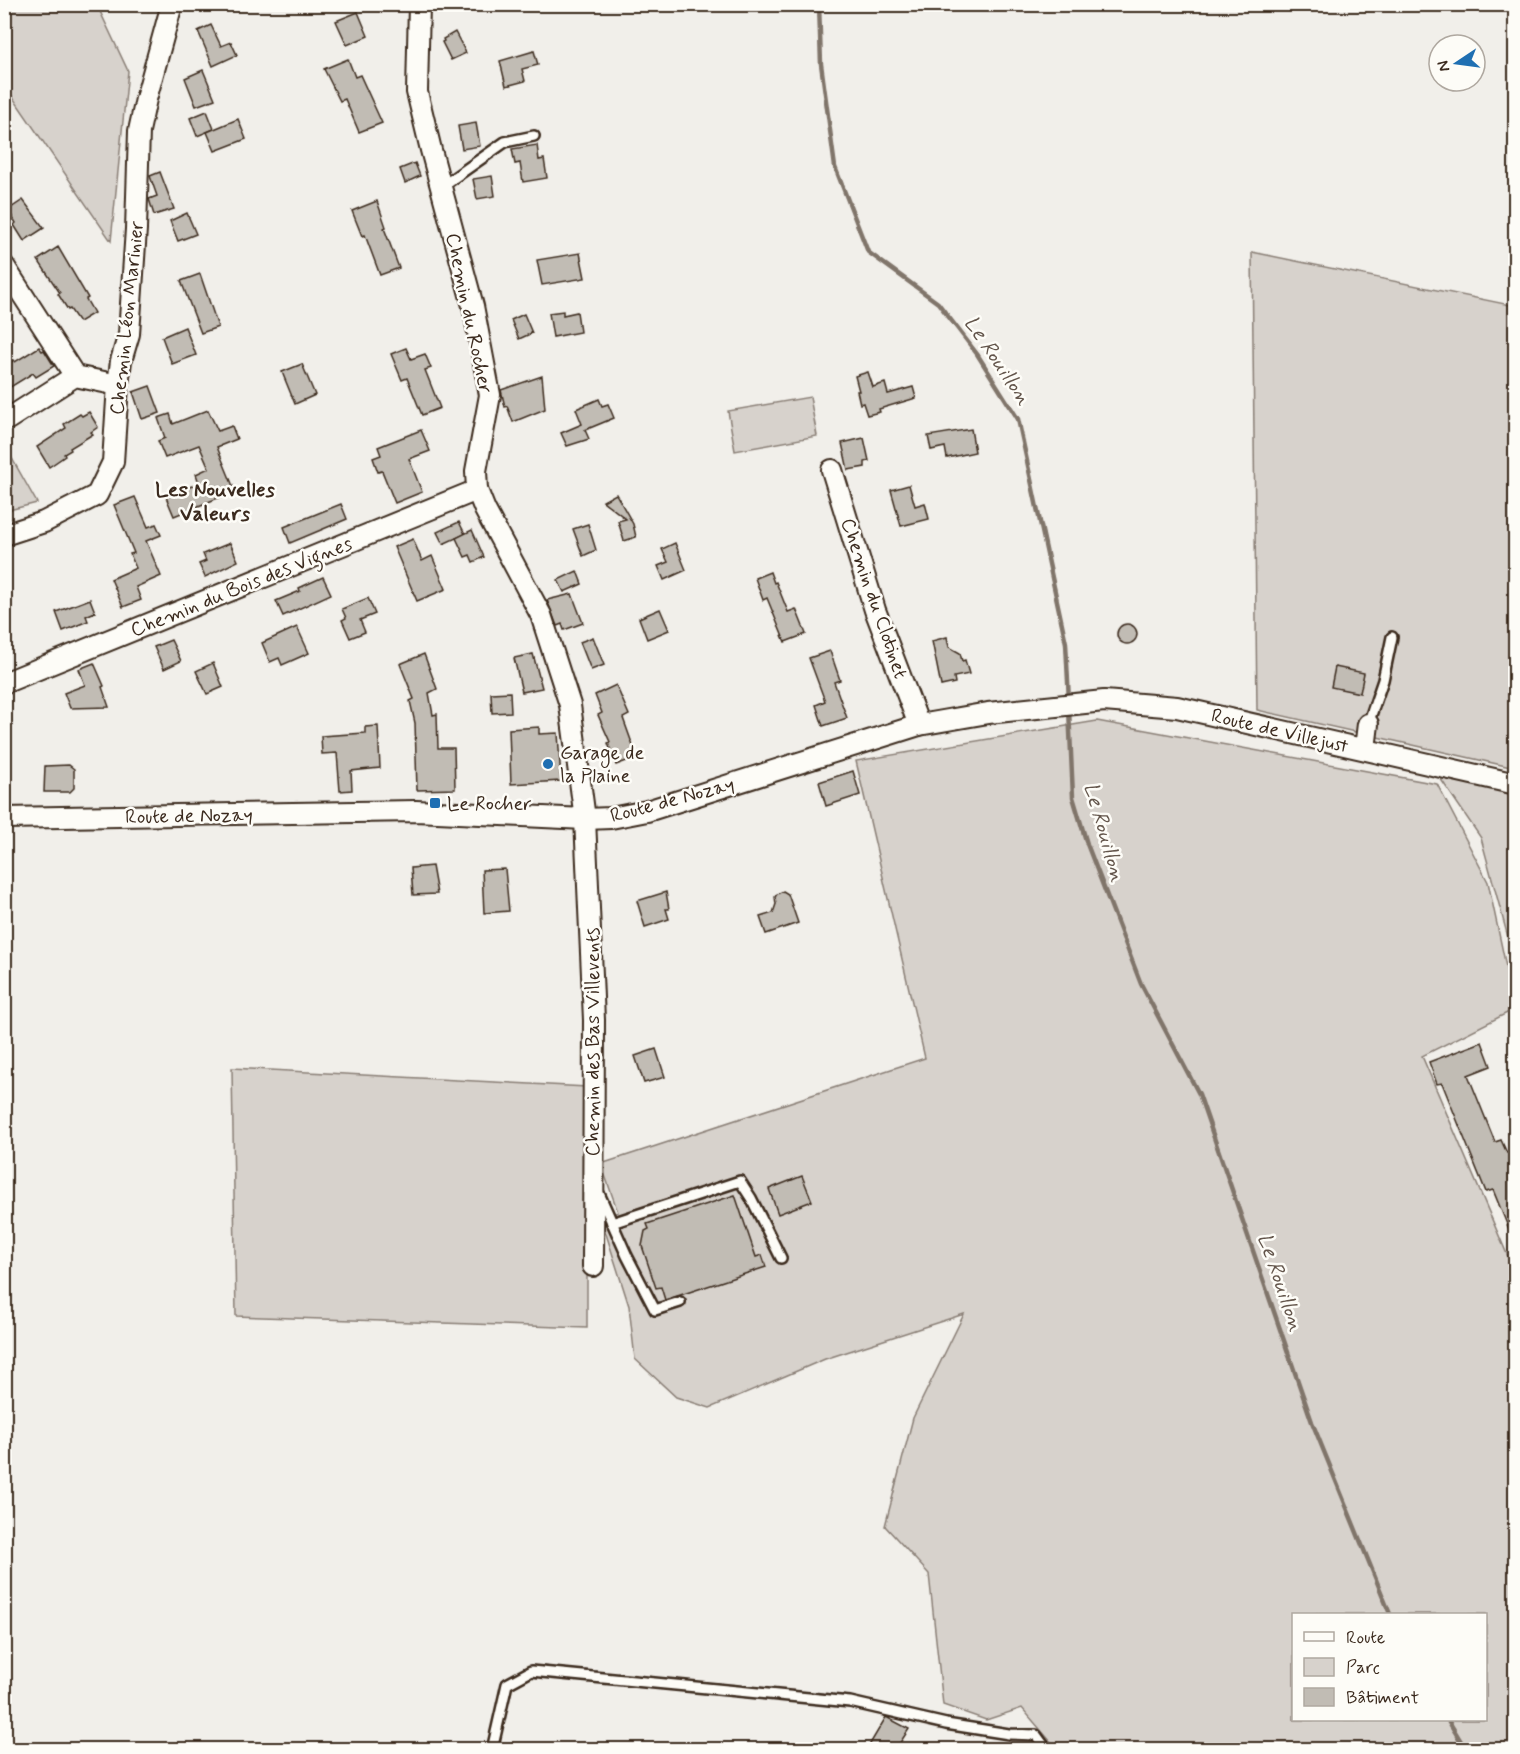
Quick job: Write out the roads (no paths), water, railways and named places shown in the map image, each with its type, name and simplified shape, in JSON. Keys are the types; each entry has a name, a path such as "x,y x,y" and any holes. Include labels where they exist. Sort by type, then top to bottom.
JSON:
{"street":[{"name":"Chemin Léon Marinier","path":"4,535 44,522 97,495 113,462 121,360 129,334 139,132 172,4"},
{"name":"Chemin du Rocher","path":"420,4 417,92 473,306 490,395 476,471 477,490 485,510 541,615 570,705 585,819"},
{"path":"4,266 75,376"},
{"path":"8,419 75,376 118,385"},
{"name":"Chemin du Clotinet","path":"832,470 875,610 919,725"},
{"name":"Chemin du Bois des Vignes","path":"4,683 477,490"},
{"name":"Route de Villejust","path":"1042,706 1104,700 1177,707 1515,784"},
{"name":"Route de Nozay","path":"4,818 416,811 585,819 611,818 646,810 919,725 1042,706"},
{"path":"1365,749 1368,724"},
{"name":"Chemin des Bas Villevents","path":"585,819 594,1020 593,1266"}],"lane":[{"path":"441,187 505,142 534,136"},
{"path":"1368,724 1383,680 1392,637"},
{"path":"593,1178 655,1310 680,1302"},
{"path":"612,1222 740,1181 781,1258"},
{"path":"492,1749 507,1683 531,1671 850,1702 946,1724 1036,1736 1047,1749"}],"waterway":[{"name":"Le Rouillon","path":"819,4 821,64 835,167 868,252 938,303 977,354 1018,419 1066,643 1069,701"},
{"name":"Le Rouillon","path":"1069,709 1073,797 1087,844 1141,984 1199,1094 1312,1422 1390,1613"},
{"name":"Le Rouillon","path":"1449,1721 1466,1750"}],"place":[{"name":"Garage de la Plaine","path":"548,764"},
{"name":"Le Rocher","path":"435,803"}],"district":[{"name":"Les Nouvelles Valeurs","path":"215,501"}]}
